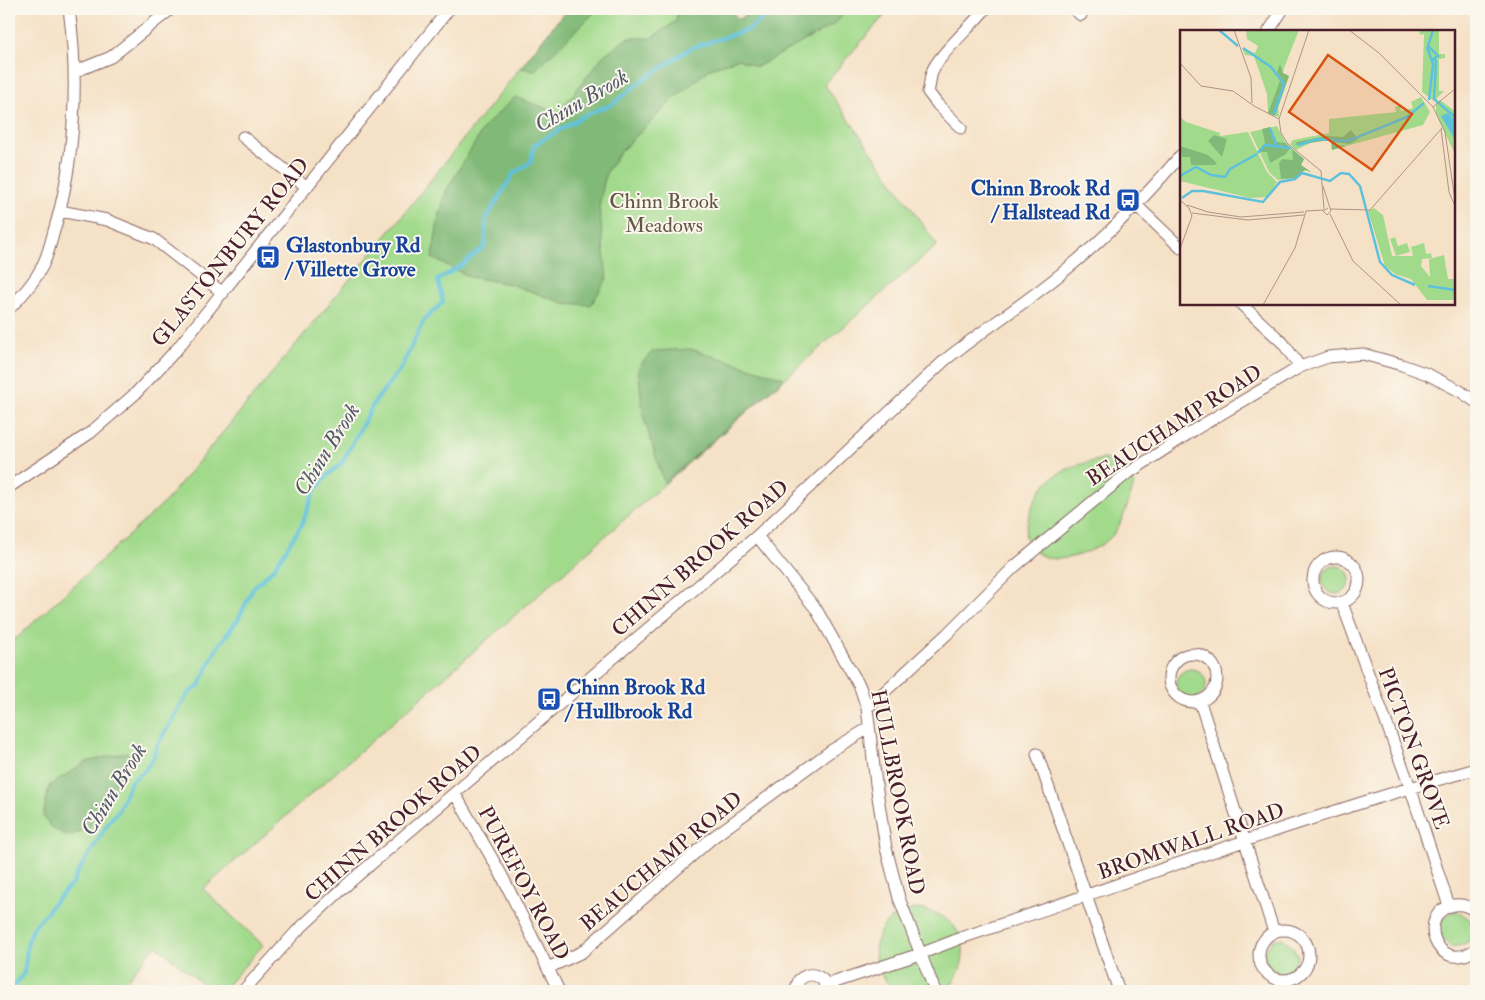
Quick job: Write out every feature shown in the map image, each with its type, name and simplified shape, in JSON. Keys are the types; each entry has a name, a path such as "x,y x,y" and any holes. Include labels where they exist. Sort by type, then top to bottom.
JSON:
{"street":[{"path":"9,309 20,297 45,261 60,211 71,145 74,72 68,9"},
{"path":"74,72 111,57 171,9"},
{"name":"GLASTONBURY ROAD","path":"9,487 90,432 135,394 178,349 449,9"},
{"path":"961,128 928,92 932,71 945,53 985,9"},
{"path":"1270,30 1283,9"},
{"path":"243,137 307,187"},
{"name":"CHINN BROOK ROAD","path":"243,991 296,932 351,881 757,536 945,360 976,335 1011,312 1064,272 1136,205 1180,156"},
{"path":"1136,205 1180,247"},
{"path":"60,211 107,220 154,239 222,293"},
{"path":"1242,305 1283,343 1300,367"},
{"name":"BEAUCHAMP ROAD","path":"867,708 947,634 1014,567 1117,481 1194,430 1300,367 1328,357 1363,354 1427,374 1460,391 1476,402"},
{"name":"HULLBROOK ROAD","path":"757,536 816,609 860,687 867,708 886,848 899,898 935,991"},
{"path":"1332,557 1347,559 1354,564 1360,579 1359,587 1349,599 1342,603 1327,602 1321,598 1313,585 1315,570 1319,564 1332,557"},
{"name":"PICTON GROVE","path":"1342,603 1410,787 1449,906"},
{"path":"1188,654 1205,656 1216,669 1218,677 1217,686 1207,699 1200,702 1184,701 1172,692 1169,684 1171,669 1175,662 1188,654"},
{"path":"1200,702 1274,932"},
{"name":"BEAUCHAMP ROAD","path":"548,968 582,952 712,838 832,750 870,728"},
{"path":"1037,754 1119,991"},
{"name":"BROMWALL ROAD","path":"826,988 961,938 1245,841 1410,787 1476,769"},
{"name":"PUREFOY ROAD","path":"455,794 501,874 559,991"},
{"path":"1476,912 1467,906 1449,906 1436,917 1432,933 1434,941 1439,948 1453,956 1461,957 1470,954 1476,949"},
{"path":"1282,930 1291,931 1305,941 1309,957 1307,966 1295,978 1287,980 1272,978 1260,966 1258,958 1262,942 1274,932 1282,930"},
{"path":"795,991 799,980 808,975 819,977 826,988"}],"green space":[{"name":"Chinn Brook Meadows","path":"567,9 729,9 739,19 754,9 890,9 824,84 937,245 203,889 263,945 222,991 211,991 156,945 117,991 9,991 9,645 166,501 403,215"},
{"path":"567,9 615,9 597,10 535,70 520,68"},
{"path":"679,9 729,9 739,19 754,9 848,9 835,24 757,67 738,59 711,68 676,97 620,152 606,173 599,207 607,279 591,305 564,303 510,284 470,277 432,258 446,191 485,126 515,97 558,113 604,55 628,38 651,38 675,22"},
{"path":"691,349 784,378 664,483 643,415 638,367 653,351"},
{"path":"1104,459 1124,464 1134,484 1125,512 1115,532 1105,542 1077,556 1056,559 1047,558 1039,554 1025,536 1034,503 1040,491 1048,481 1071,468"},
{"path":"1336,566 1346,570 1350,580 1346,590 1336,594 1326,590 1322,580 1326,570"},
{"path":"1191,669 1197,670 1205,678 1205,690 1197,698 1191,699 1185,698 1177,690 1176,684 1177,678 1185,670"},
{"path":"127,752 131,761 89,828 69,836 53,829 43,816 49,786 86,762"},
{"path":"915,909 927,910 947,919 960,935 963,945 963,957 960,969 954,981 944,990 928,992 897,991 888,984 877,966 876,945 879,934 885,925 893,917"},
{"path":"1454,911 1470,920 1472,924 1472,939 1463,945 1451,947 1442,937 1440,928 1444,919"},
{"path":"1282,938 1292,946 1298,956 1290,970 1285,973 1279,973 1269,967 1264,952 1273,940"}],"waterway":[{"name":"Chinn Brook","path":"10,991 24,973 28,941 32,929 54,902 73,883 109,822 118,811 131,781 143,772 153,759 157,745 188,694 199,686 217,648 239,618 253,588 274,568 302,524 315,490 342,463 374,403 401,368 424,320 443,302 438,280 462,265 485,246 486,219 513,174 531,162 534,145 585,115 613,104 640,82 691,48 750,29 774,9"}],"place":[{"name":"Chinn Brook Rd / Hallstead Rd","path":"1128,200"},
{"name":"Glastonbury Rd / Villette Grove","path":"268,257"},
{"name":"Chinn Brook Rd / Hullbrook Rd","path":"549,699"}]}
